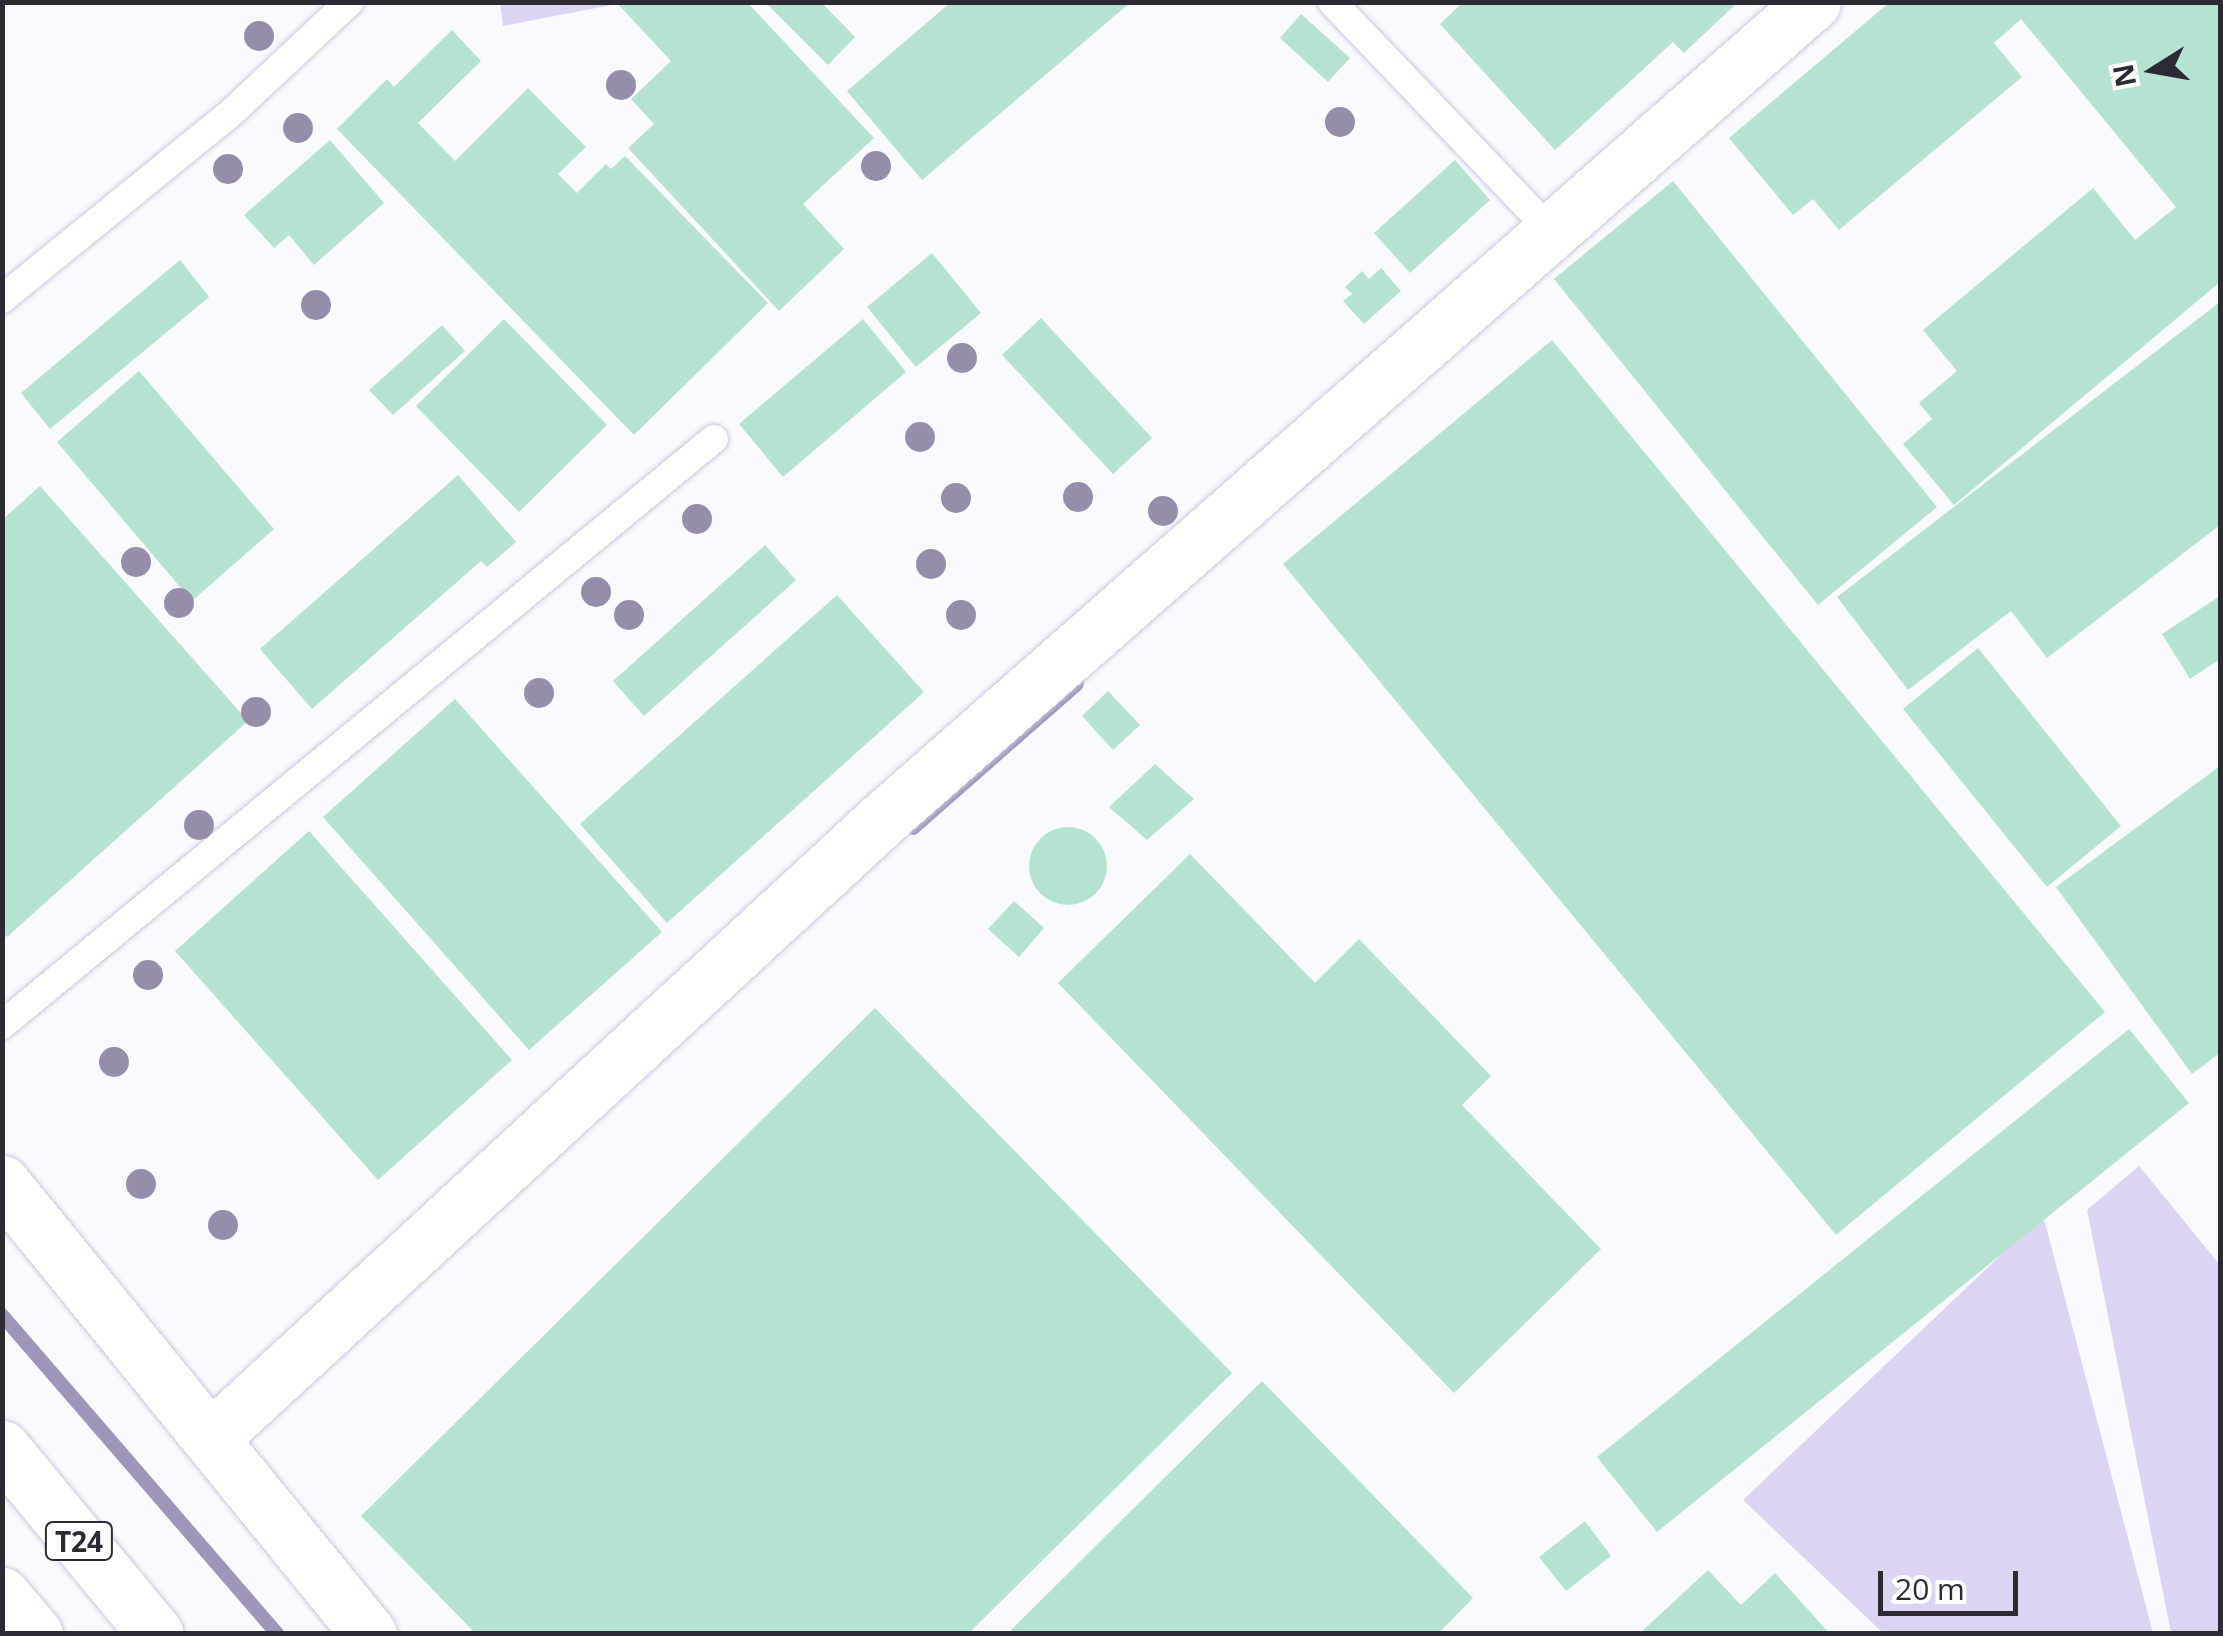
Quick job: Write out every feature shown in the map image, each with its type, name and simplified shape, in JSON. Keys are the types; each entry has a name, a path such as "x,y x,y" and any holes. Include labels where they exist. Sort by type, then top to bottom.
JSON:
{"main road":[{"path":"210,1439 886,817 1813,2"},
{"path":"2,1183 369,1634"},
{"name":"T24","path":"2,1448 156,1634"},
{"path":"2,1595 34,1634"}],"lane":[{"path":"2,299 232,112 349,2"},
{"path":"1332,2 1551,232"},
{"path":"2,1025 714,439"}],"shaded area":[{"path":"500,2 622,3 503,26"},
{"path":"2139,1166 2220,1265 2220,1633 2171,1633 2087,1210"},
{"path":"2043,1215 2153,1633 1883,1633 1743,1500"}],"building":[{"path":"616,2 747,2 874,138 803,204 844,249 779,311 628,148 654,124 631,99 671,61"},
{"path":"765,2 821,2 855,37 828,65"},
{"path":"951,2 1131,2 922,180 847,91"},
{"path":"1463,2 1738,2 1684,53 1673,42 1555,150 1440,24"},
{"path":"1890,2 2220,2 2220,282 1954,505 1903,444 1932,419 1919,403 1957,371 1923,330 2093,188 2135,240 2176,207 2021,19 1994,43 2022,77 1839,230 1813,199 1793,215 1729,138"},
{"path":"1301,14 1350,58 1328,82 1280,38"},
{"path":"452,30 481,61 418,123 455,161 528,88 586,147 558,174 577,193 606,164 611,169 625,156 768,303 634,435 337,129 387,79 394,87"},
{"path":"330,140 384,203 314,265 289,235 274,248 244,215"},
{"path":"1455,160 1490,200 1410,273 1374,233"},
{"path":"1673,181 1937,507 1818,605 1554,279"},
{"path":"932,253 981,313 916,367 867,307"},
{"path":"180,260 209,297 50,429 21,393"},
{"path":"1381,268 1401,291 1364,324 1343,301 1352,294 1345,287 1362,271 1369,279"},
{"path":"2220,302 2220,525 2047,658 2011,611 1908,690 1837,597"},
{"path":"1041,318 1152,438 1113,474 1002,355"},
{"path":"504,319 607,425 519,512 416,406"},
{"path":"863,319 906,372 783,477 739,424"},
{"path":"442,325 465,351 393,415 369,390"},
{"path":"1552,340 2105,1012 1836,1235 1283,564"},
{"path":"139,371 274,529 192,601 57,442"},
{"path":"458,475 516,542 487,567 481,561 312,709 260,649"},
{"path":"40,486 248,721 7,937 2,933 2,520"},
{"path":"765,545 796,580 644,716 613,681"},
{"path":"837,595 924,692 667,923 580,824"},
{"path":"2220,596 2220,659 2190,679 2162,634"},
{"path":"1978,648 2121,826 2047,887 1903,709"},
{"path":"1108,691 1140,725 1113,750 1082,716"},
{"path":"455,699 662,932 529,1050 323,817"},
{"path":"1155,764 1194,799 1147,840 1109,807"},
{"path":"2220,766 2220,1053 2192,1074 2056,887"},
{"path":"1060,827 1076,827 1101,844 1107,866 1101,888 1090,899 1076,905 1060,905 1035,888 1029,874 1029,858 1046,833"},
{"path":"309,831 512,1060 378,1180 175,951"},
{"path":"1190,854 1315,983 1359,939 1491,1076 1462,1105 1601,1249 1454,1393 1058,983"},
{"path":"1014,901 1044,928 1019,957 988,929"},
{"path":"875,1008 1232,1373 968,1634 476,1634 361,1516"},
{"path":"2129,1029 2189,1103 1657,1532 1597,1457"},
{"path":"1262,1381 1473,1598 1438,1634 1007,1634"},
{"path":"1585,1521 1611,1556 1566,1591 1539,1557"},
{"path":"1708,1570 1741,1605 1775,1573 1830,1634 1639,1634"}],"waterway":[{"path":"913,828 1077,684"},
{"path":"2,1315 277,1634"}]}
